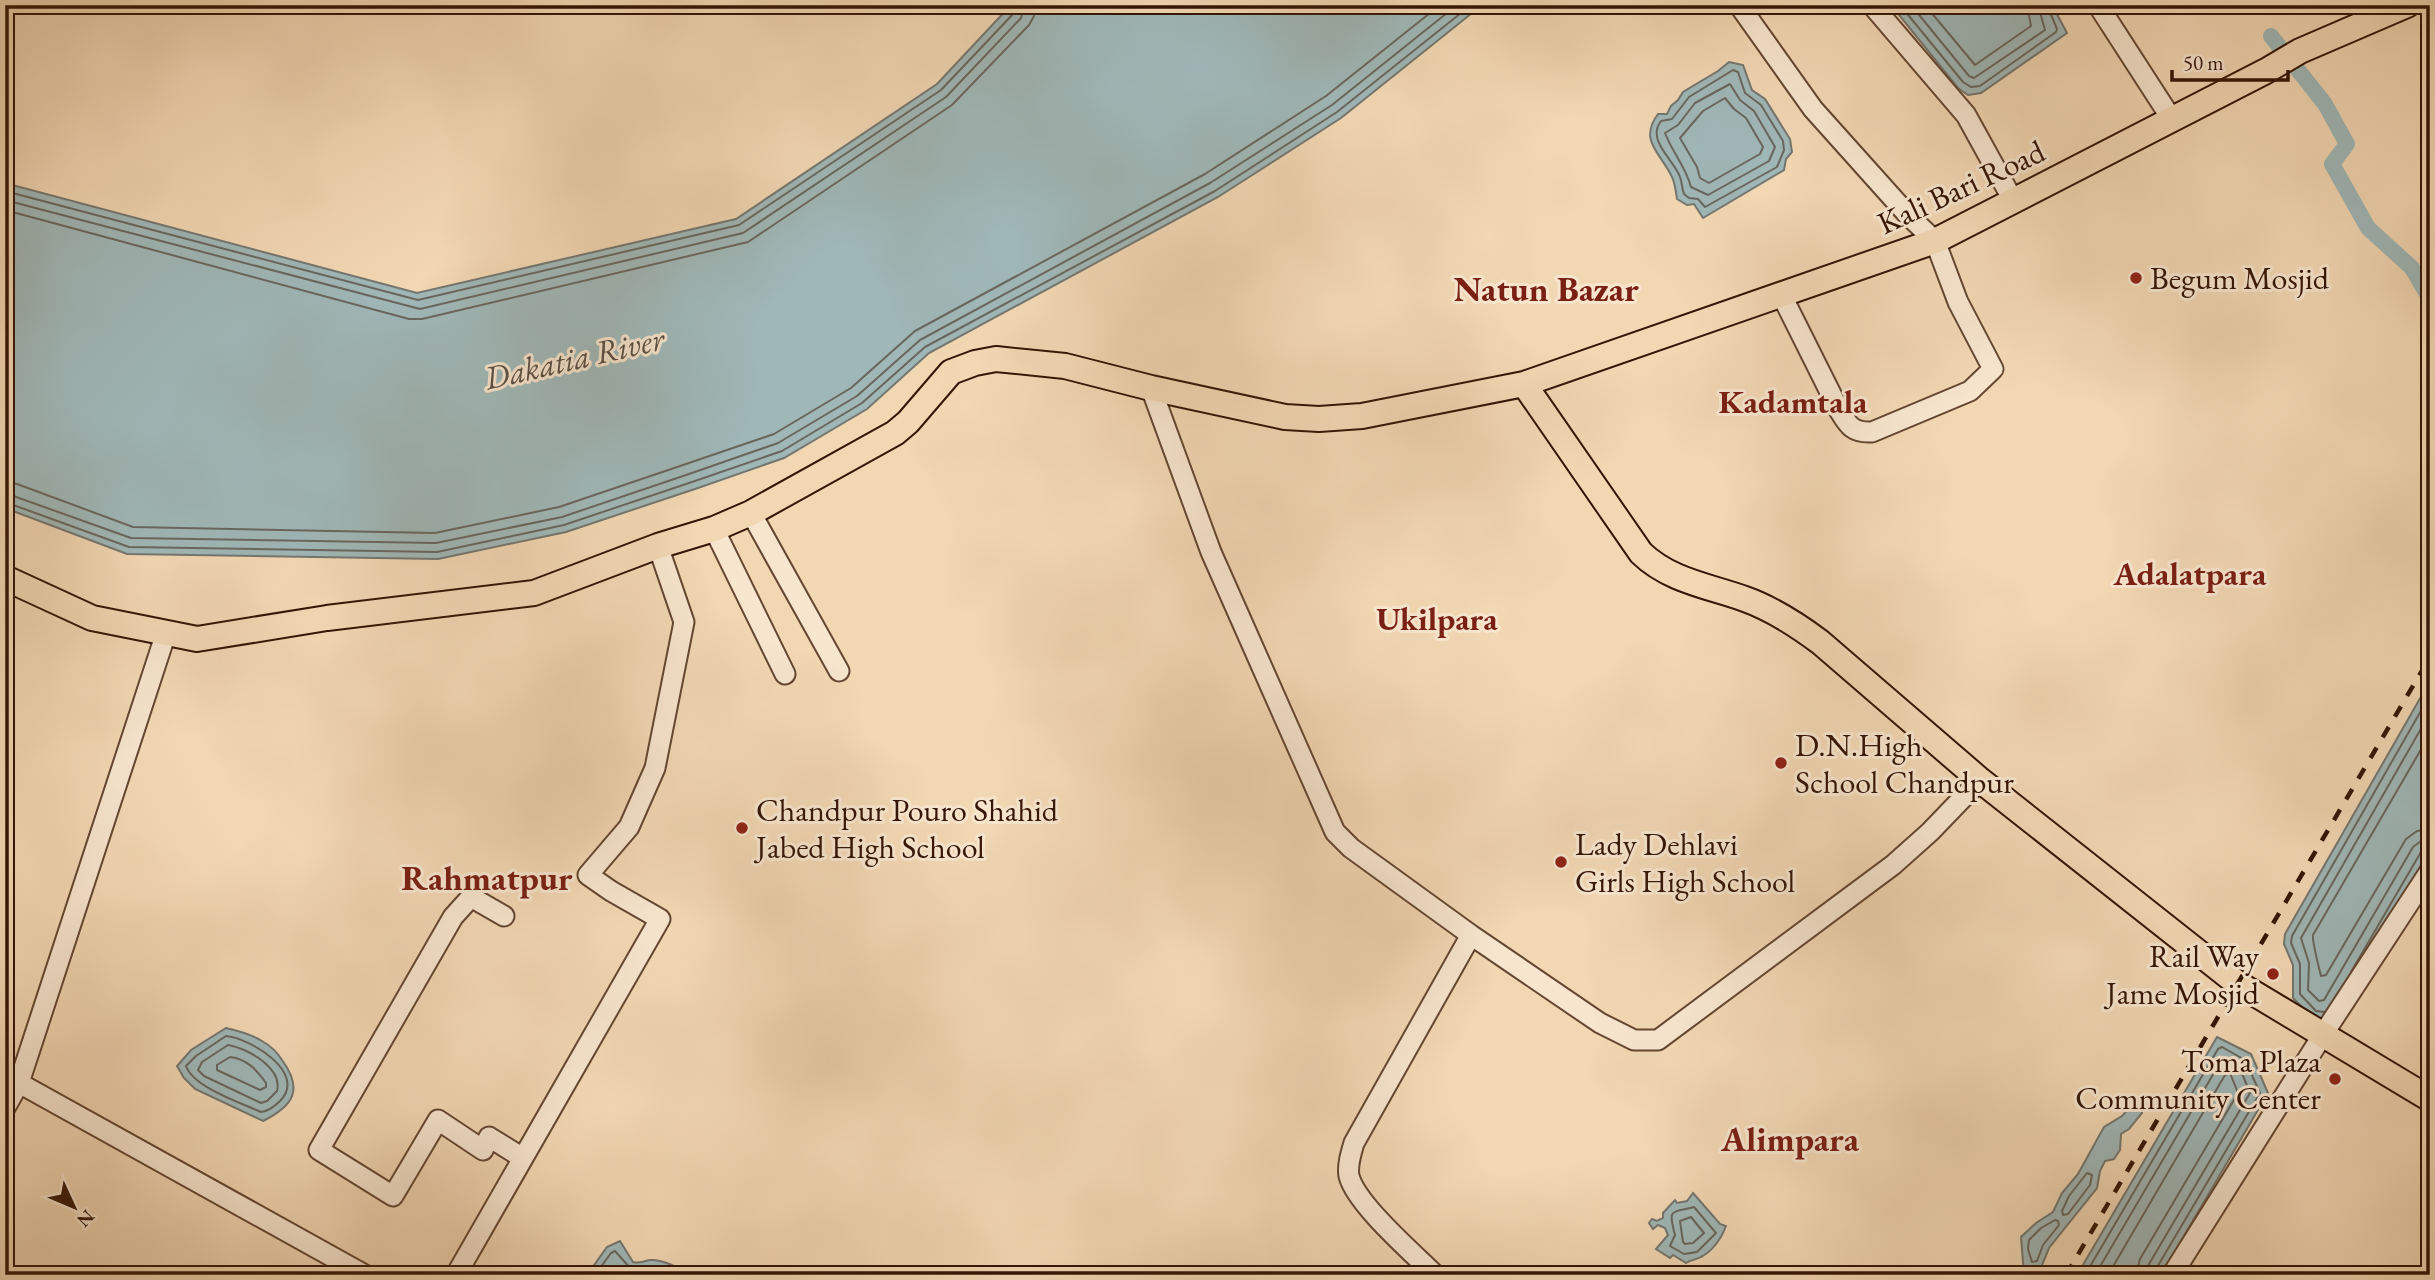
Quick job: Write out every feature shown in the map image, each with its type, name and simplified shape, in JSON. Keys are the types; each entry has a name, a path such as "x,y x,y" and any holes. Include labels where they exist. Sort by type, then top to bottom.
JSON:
{"main road":[{"name":"Kali Bari Road","path":"5,578 92,618 197,639 327,618 534,593 659,546 714,529 751,513 895,433 908,422 951,372 996,359 1053,365 1285,417 1319,419 1362,416 1524,384 1935,242 2300,51 2407,5"},
{"path":"1524,384 1641,553 1654,566 1668,574 1745,599 1795,623 1980,780 2237,983 2430,1099"}],"street":[{"path":"1739,5 1813,109 1935,242 1958,302 1993,369 1970,391 1872,432 1860,433 1847,424 1782,296"},
{"path":"1872,5 1966,115 2014,202"},
{"path":"2098,5 2171,118"},
{"path":"1151,388 1211,552 1313,780 1324,813 1335,832 1351,848 1471,935 1601,1023 1634,1040 1658,1040 1893,865 1930,832 1980,780"},
{"path":"751,513 839,671"},
{"path":"714,529 785,674"},
{"path":"456,1275 660,919 611,891 588,874 629,827 655,768 684,622 659,546"},
{"path":"5,1108 166,633"},
{"path":"2172,1275 2322,1035 2430,871"},
{"path":"503,916 471,897 453,917 319,1150 393,1196 438,1120 483,1150 489,1137 523,1158"},
{"path":"1435,1275 1354,1190 1348,1173 1353,1143 1471,935"},
{"path":"14,1079 365,1275"}],"water":[{"name":"Dakatia River","path":"1011,5 1482,5 1341,118 1218,197 929,353 867,409 784,458 695,489 566,532 438,559 127,554 5,508 5,183 417,293 736,219 937,84"},
{"path":"1891,5 2052,5 2067,33 1981,93 1968,95 1958,88"},
{"path":"1729,62 1743,65 1752,90 1765,99 1790,139 1792,152 1786,159 1784,170 1703,218 1694,204 1687,205 1677,199 1673,179 1653,147 1650,132 1658,114 1667,114 1683,92"},
{"path":"2430,681 2430,850 2336,1010 2322,1021 2313,1018 2293,998 2293,965 2284,944 2285,934"},
{"path":"226,1028 254,1036 271,1047 293,1080 294,1089 288,1103 263,1121 195,1089 177,1066 191,1050"},
{"path":"2217,1037 2251,1054 2268,1093 2161,1275 2077,1275"},
{"path":"2139,1098 2142,1113 2129,1129 2121,1134 2120,1150 2114,1159 2105,1161 2097,1188 2049,1248 2038,1275 2024,1275 2021,1237 2053,1212 2104,1127 2122,1116"},
{"path":"1693,1193 1720,1224 1726,1226 1710,1251 1686,1263 1673,1255 1670,1258 1656,1249 1668,1235 1665,1228 1658,1225 1653,1229 1649,1223 1652,1219 1657,1221 1663,1218 1663,1213 1675,1200 1677,1203 1687,1201"},
{"path":"620,1241 633,1262 660,1261 689,1275 587,1275 607,1247"}],"waterway":[{"path":"2271,36 2325,104 2347,144 2332,164 2368,228 2412,268 2430,299"}],"railway":[{"path":"2066,1275 2430,657"}],"place":[{"name":"Begum Mosjid","path":"2136,278"},
{"name":"D.N.High School Chandpur","path":"1781,763"},
{"name":"Chandpur Pouro Shahid Jabed High School","path":"742,828"},
{"name":"Lady Dehlavi Girls High School","path":"1561,862"},
{"name":"Rail Way Jame Mosjid","path":"2273,974"},
{"name":"Toma Plaza Community Center","path":"2335,1079"}],"district":[{"name":"Natun Bazar","path":"1546,288"},
{"name":"Kadamtala","path":"1793,401"},
{"name":"Adalatpara","path":"2190,573"},
{"name":"Ukilpara","path":"1437,618"},
{"name":"Rahmatpur","path":"487,877"},
{"name":"Alimpara","path":"1790,1138"}]}
